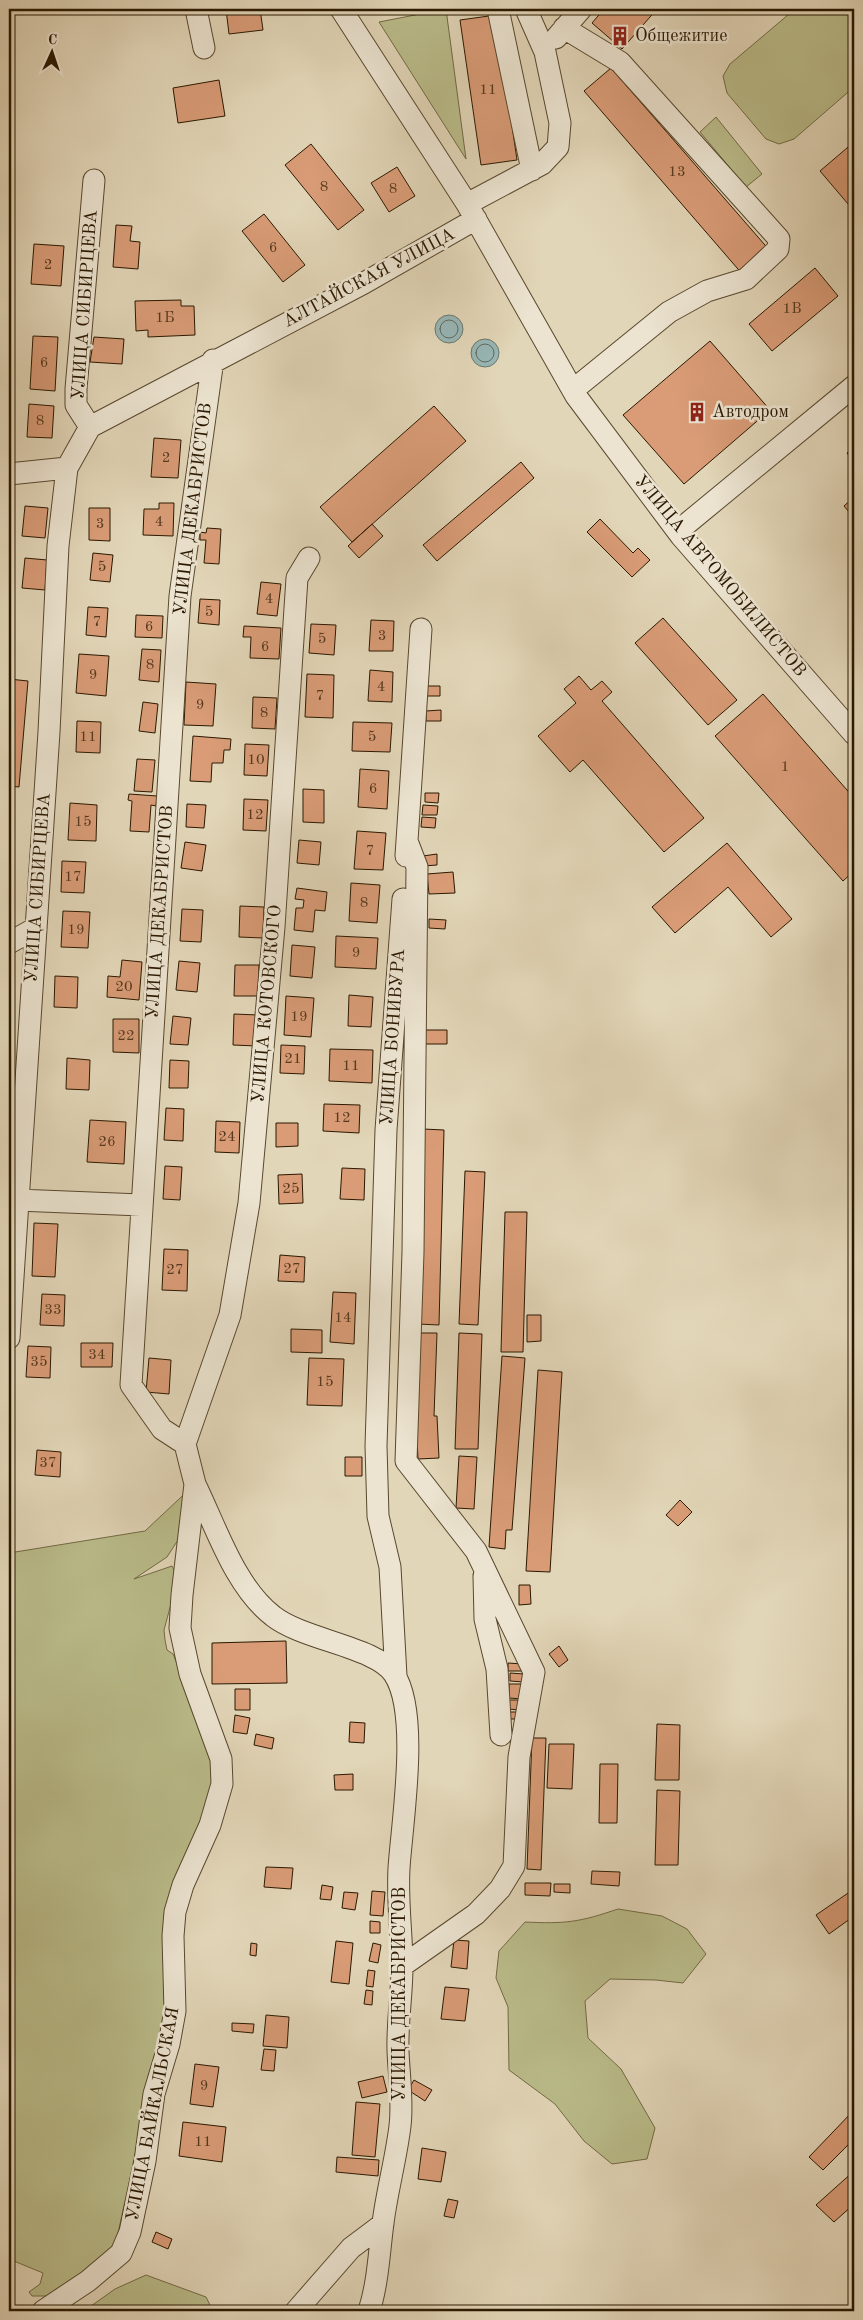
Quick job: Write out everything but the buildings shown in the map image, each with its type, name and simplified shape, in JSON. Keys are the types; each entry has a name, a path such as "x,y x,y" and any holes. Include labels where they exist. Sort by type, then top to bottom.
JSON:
{"street":[{"path":"196,9 204,48"},
{"name":"УЛИЦА АВТОМОБИЛИСТОВ","path":"341,9 471,212 573,390 678,532 854,734"},
{"path":"498,9 532,170"},
{"path":"471,212 555,153 560,140 560,122 545,52 526,9"},
{"path":"545,52 581,9"},
{"path":"564,28 620,62 779,239 778,249 746,279 707,291 669,312 573,390"},
{"name":"УЛИЦА СИБИРЦЕВА","path":"90,427 76,405 76,389 94,180"},
{"name":"АЛТАЙСКАЯ УЛИЦА","path":"90,427 213,360 364,283 471,212"},
{"name":"УЛИЦА ДЕКАБРИСТОВ","path":"185,1444 162,1429 131,1385 180,596 213,360"},
{"path":"678,532 854,386"},
{"path":"9,474 67,468 90,427"},
{"name":"УЛИЦА СИБИРЦЕВА","path":"9,1338 34,929 49,732 58,546 67,468"},
{"name":"УЛИЦА КОТОВСКОГО","path":"185,1444 230,1315 249,1203 274,927 297,578 309,558"},
{"name":"УЛИЦА БОНИВУРА","path":"376,1446 386,1130 421,629"},
{"path":"402,1966 476,1914 500,1889 514,1866 518,1757 534,1672 476,1551 406,1461 413,1252 417,867 407,841"},
{"path":"9,943 34,929"},
{"path":"17,1200 141,1205"},
{"name":"УЛИЦА БАЙКАЛЬСКАЯ","path":"43,2311 88,2281 121,2253 130,2232 145,2161 154,2094 168,2044 174,2011 173,1936 176,1912 183,1886 210,1825 223,1777 218,1748 187,1664 180,1628 195,1484 185,1444"},
{"name":"УЛИЦА ДЕКАБРИСТОВ","path":"369,2311 400,2126 401,2090 398,2050 402,1966 398,1917 399,1869 407,1798 407,1739 403,1699 396,1676 390,1567 378,1516 376,1446"},
{"path":"195,1484 242,1582 263,1608 279,1620 305,1634 372,1656 383,1662 396,1676"},
{"path":"483,1548 485,1619 497,1669 502,1735"},
{"path":"296,2311 351,2248 383,2224"}],"green space":[{"path":"446,9 466,159 379,22"},
{"path":"795,9 854,9 854,87 794,139 779,144 766,139 727,93 723,76 730,64"},
{"path":"716,117 762,174 746,187 700,132"},
{"path":"195,1484 178,1540 167,1557 134,1579 172,1566 176,1574 176,1585 164,1630 165,1640 167,1650 173,1654 181,1673 210,1748 216,1788 181,1868 168,2004 115,2247 105,2265 50,2296 32,2296 29,2292 40,2284 43,2273 9,2259 9,1553 145,1531"},
{"path":"618,1909 662,1916 687,1929 706,1954 683,1983 656,1980 610,1979 585,2001 588,2038 621,2069 655,2128 647,2159 612,2164 584,2141 555,2104 509,2070 508,2007 496,1978 499,1951 525,1922 551,1923 573,1921"},
{"path":"146,2275 206,2297 213,2311 84,2311 115,2289"}],"water":[{"path":"449,315 459,319 463,329 459,339 449,343 439,339 435,329 439,319"},
{"path":"485,339 495,343 499,353 495,363 485,367 475,363 471,353 475,343"}],"place":[{"name":"Общежитие","path":"620,36"},
{"name":"Автодром","path":"697,412"}]}
